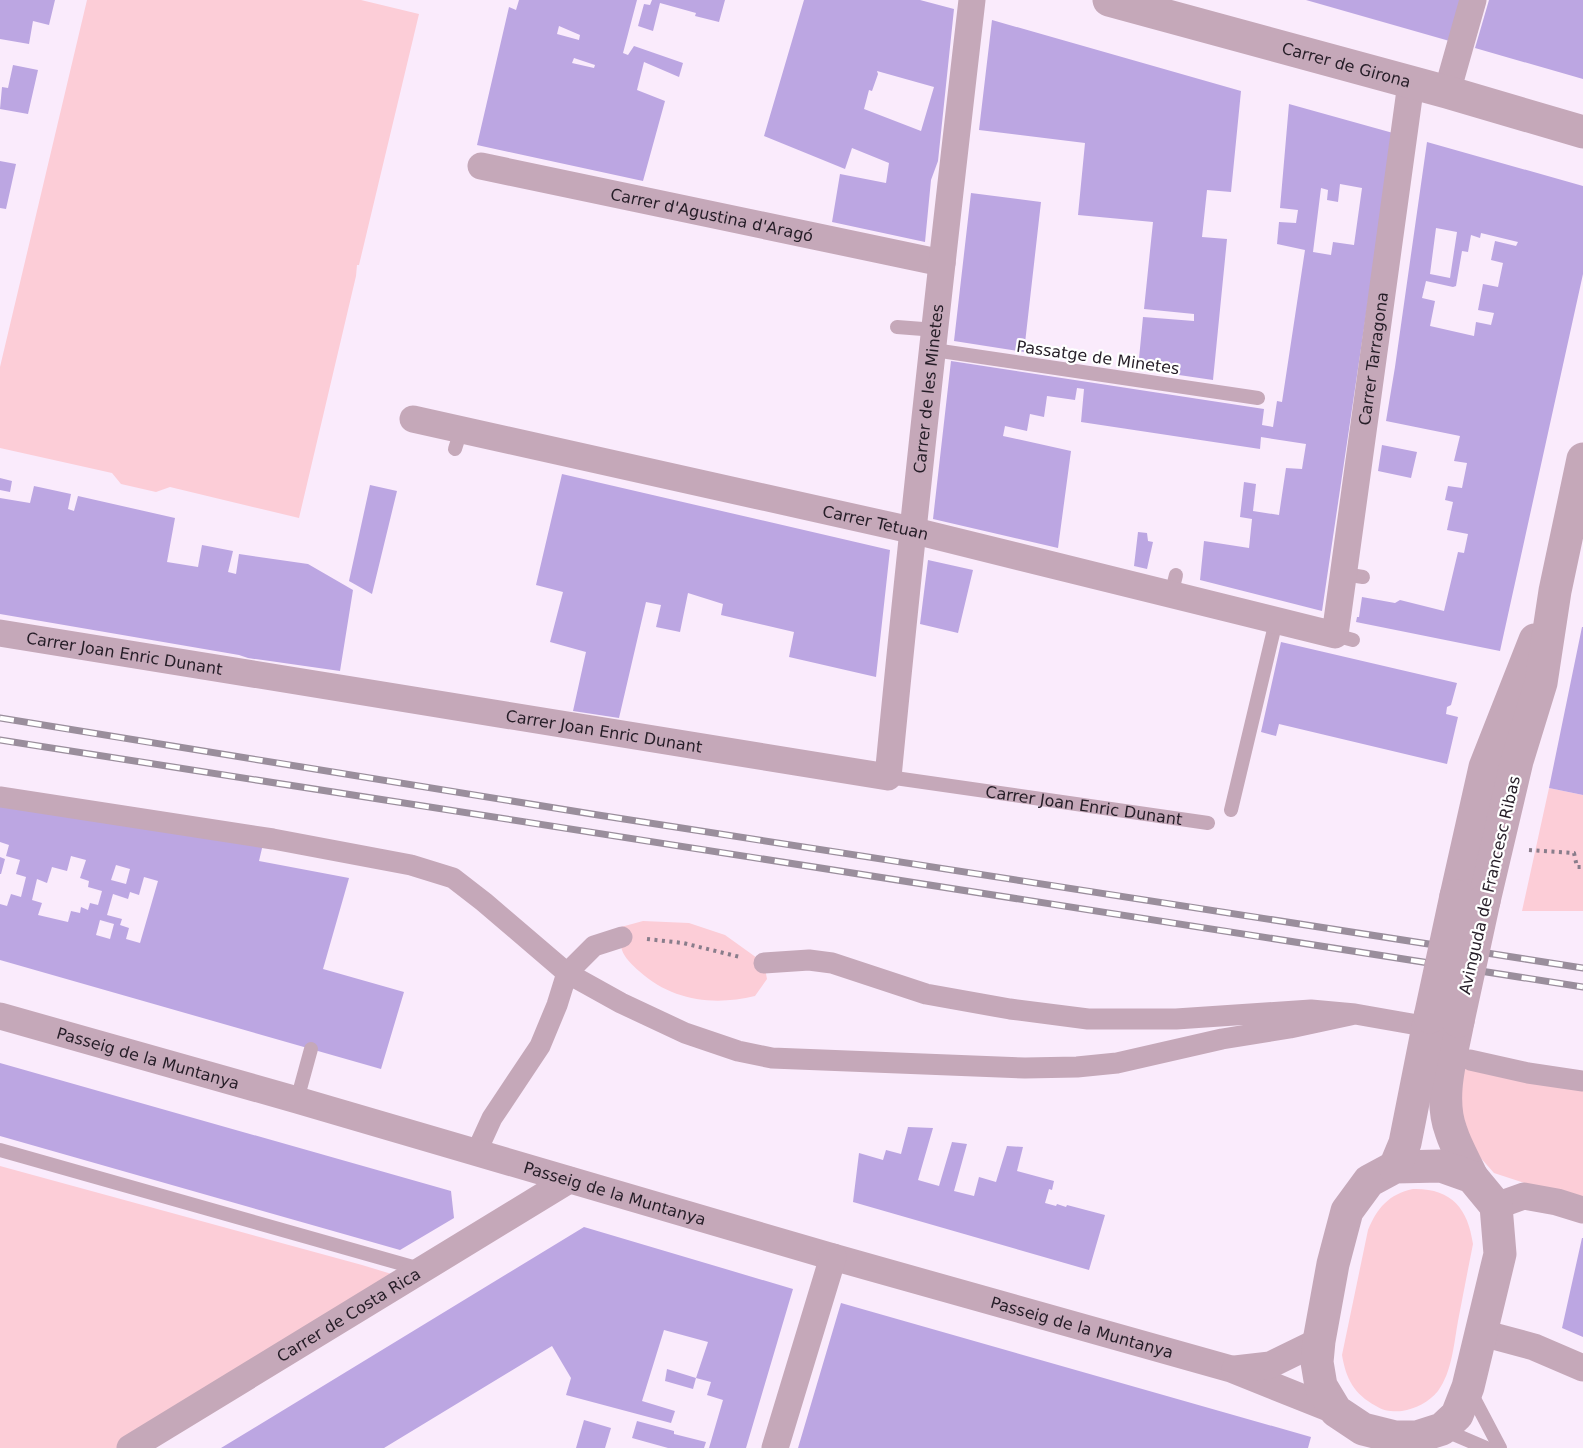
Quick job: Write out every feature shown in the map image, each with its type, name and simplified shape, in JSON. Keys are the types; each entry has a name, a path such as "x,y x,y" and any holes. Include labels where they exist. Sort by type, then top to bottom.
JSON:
{"street":[{"name":"Carrer de les Minetes","path":"888,777 911,530 935,340 972,0"},
{"name":"Carrer de Girona","path":"1109,0 1447,92 1583,132"},
{"path":"1447,92 1473,0"},
{"name":"Carrer Tarragona","path":"1344,637 1411,83"},
{"name":"Carrer d'Agustina d'Aragó","path":"482,166 942,263"},
{"name":"Carrer Tetuan","path":"413,419 458,439 1174,585 1276,621 1344,637"},
{"name":"Avinguda de Francesc Ribas","path":"1395,1167 1406,1143 1434,1021 1470,898 1485,767 1555,591 1580,494 1583,459"},
{"name":"Carrer Joan Enric Dunant","path":"0,633 888,777"},
{"path":"0,797 273,839 411,865 453,878 567,973 621,1003 674,1028 738,1051 772,1058 1025,1068 1077,1067 1117,1063 1222,1039 1355,1014"},
{"path":"476,1153 492,1118 540,1046 567,973 594,946 622,937"},
{"path":"764,963 810,960 832,963 926,994 1010,1010 1088,1019 1176,1019 1311,1010 1434,1021"},
{"name":"Passeig de la Muntanya","path":"0,1016 297,1100 832,1257 1231,1369 1344,1427"},
{"name":"Avinguda de Francesc Ribas","path":"1434,1021 1448,1069 1447,1110 1450,1129 1472,1177 1496,1206"},
{"path":"1470,1060 1528,1073 1583,1081"},
{"path":"1472,1177 1442,1166 1395,1167 1369,1181 1347,1211 1333,1264 1317,1362 1321,1386 1344,1427 1395,1437 1422,1438 1457,1415 1468,1387 1500,1254 1496,1206 1524,1196 1583,1210"},
{"name":"Carrer de Costa Rica","path":"130,1448 568,1180"},
{"path":"775,1448 832,1257"},
{"path":"1482,1333 1534,1347 1583,1368"},
{"name":"Passeig de la Muntanya","path":"1231,1369 1270,1365 1319,1341"}],"lane":[{"name":"Passatge de Minetes","path":"897,327 935,340 1258,398"},
{"path":"1231,810 1276,621"},
{"name":"Carrer Joan Enric Dunant","path":"888,777 1208,823"},
{"path":"297,1100 311,1049"},
{"path":"0,1150 422,1270"},
{"path":"1468,1387 1500,1448"},
{"path":"1422,1438 1486,1448"}],"path":[{"path":"1535,852 1574,853 1577,867 1583,867"},
{"path":"622,937 683,942 764,963"}],"shaded area":[{"path":"87,0 361,0 419,14 359,265 357,265 299,518 170,487 156,492 121,484 112,473 0,448 0,367"},
{"path":"1549,788 1583,795 1583,911 1522,911"},
{"path":"643,921 689,923 725,935 764,963 767,979 755,996 724,1001 679,995 665,989 637,969 622,950 621,927"},
{"path":"1466,1049 1542,1069 1583,1072 1583,1202 1494,1173 1471,1147 1459,1109"},
{"path":"0,1166 408,1279 130,1448 0,1448"},
{"path":"1413,1189 1438,1192 1455,1203 1467,1220 1473,1244 1452,1357 1443,1383 1434,1395 1422,1404 1407,1410 1392,1411 1379,1408 1357,1391 1349,1379 1342,1355 1368,1230 1375,1215 1385,1203 1397,1194"}],"building":[{"path":"0,0 55,0 49,25 33,21 29,44 0,39"},
{"path":"519,0 637,0 623,53 628,55 634,46 683,63 679,77 644,62 637,90 665,101 643,181 477,145 509,7 516,10","holes":["559,26 580,35 579,40 557,34","574,58 595,65 594,68 572,63"]},
{"path":"652,0 725,0 719,22 660,3 653,31 638,26 644,4 650,5"},
{"path":"804,0 920,0 954,9 938,161 931,180 925,242 832,222 840,174 886,183 889,163 852,148 845,169 764,136","holes":["877,71 934,87 921,131 864,109 869,90 872,91 878,74"]},
{"path":"1306,0 1465,0 1453,42"},
{"path":"1489,0 1583,0 1583,79 1475,48"},
{"path":"992,20 1241,91 1231,192 1207,190 1202,237 1227,239 1213,380 1138,369 1143,317 1194,321 1194,314 1144,309 1153,222 1078,215 1085,143 979,130"},
{"path":"13,65 38,70 28,114 0,109 2,87 8,88"},
{"path":"1289,104 1393,133 1322,611 1200,580 1204,541 1249,548 1252,519 1240,517 1244,482 1256,484 1253,511 1279,515 1286,468 1302,469 1306,444 1261,437 1260,449 1081,422 1084,389 1077,388 1075,400 1047,396 1044,417 1030,414 1027,431 1005,426 1003,436 1071,451 1058,548 933,519 951,361 1264,409 1262,425 1273,427 1277,401 1282,402 1305,250 1277,244 1279,222 1296,223 1298,210 1280,208","holes":["1340,184 1362,188 1354,245 1333,242 1331,255 1313,252 1321,188 1328,190 1327,200 1338,202"]},
{"path":"1427,142 1583,186 1583,274 1500,651 1356,622 1362,597 1395,603 1400,600 1444,611 1458,552 1464,553 1468,534 1447,530 1453,502 1445,500 1448,486 1462,488 1467,463 1454,461 1460,436 1386,421","holes":["1436,228 1457,232 1450,278 1430,274","1481,233 1518,242 1516,246 1495,241 1491,260 1503,263 1498,287 1483,284 1478,310 1494,313 1491,325 1476,322 1474,336 1430,326 1435,301 1422,298 1426,281 1456,286 1462,251 1468,252 1471,235 1480,238"]},
{"path":"0,161 16,164 6,209 0,208"},
{"path":"971,193 1041,202 1024,352 954,341"},
{"path":"1382,445 1417,452 1411,478 1378,471"},
{"path":"562,474 890,550 876,677 789,657 794,632 721,615 723,604 688,593 680,632 656,627 661,605 646,602 619,718 573,711 586,652 550,642 563,592 536,585"},
{"path":"0,478 12,481 10,492 0,490"},
{"path":"370,485 397,491 372,594 349,581"},
{"path":"34,486 71,494 68,509 74,511 78,496 175,518 167,562 198,567 202,545 233,551 228,572 236,574 239,554 308,564 353,590 340,671 248,658 0,614 0,498 30,503"},
{"path":"1138,532 1147,533 1148,541 1153,542 1147,569 1134,566"},
{"path":"928,560 973,570 958,633 920,624"},
{"path":"1583,627 1583,795 1549,788"},
{"path":"1281,642 1457,683 1446,714 1458,717 1447,764 1279,724 1276,736 1261,732"},
{"path":"0,803 263,844 259,861 349,878 323,969 404,992 381,1069 0,960 0,904 7,906 11,894 21,897 26,877 16,874 20,860 6,856 9,845 0,842","holes":["71,856 86,860 80,878 89,881 88,887 102,891 98,905 90,903 88,910 81,907 80,913 71,911 68,922 38,915 42,903 32,900 37,879 47,883 52,867 67,871","116,865 130,869 126,884 111,880","144,877 158,881 140,943 126,939 129,928 120,925 122,919 107,915 113,894 128,899 130,892 139,895","100,920 114,924 110,939 96,935"]},
{"path":"0,857 5,859 1,874 0,874"},
{"path":"0,1063 451,1191 454,1218 400,1250 0,1136"},
{"path":"908,1127 933,1128 918,1180 939,1186 952,1142 967,1144 954,1191 974,1196 979,1177 996,1182 1007,1146 1023,1147 1017,1171 1054,1181 1045,1203 1066,1207 1067,1205 1105,1215 1089,1270 853,1202 859,1153 883,1160 886,1150 901,1154"},
{"path":"584,1227 793,1289 746,1448 709,1448 723,1400 707,1395 711,1382 696,1378 708,1342 664,1330 642,1401 675,1411 671,1423 566,1395 571,1378 552,1346 384,1448 221,1448"},
{"path":"1583,1238 1583,1337 1562,1328"},
{"path":"841,1303 1311,1437 1308,1448 798,1448"},
{"path":"667,1369 696,1378 693,1389 665,1381"},
{"path":"584,1420 611,1428 605,1448 576,1448"},
{"path":"637,1421 706,1442 704,1448 668,1448 632,1438"}],"railway":[{"path":"0,718 598,815 1583,968"},
{"path":"0,740 1583,987"}]}
